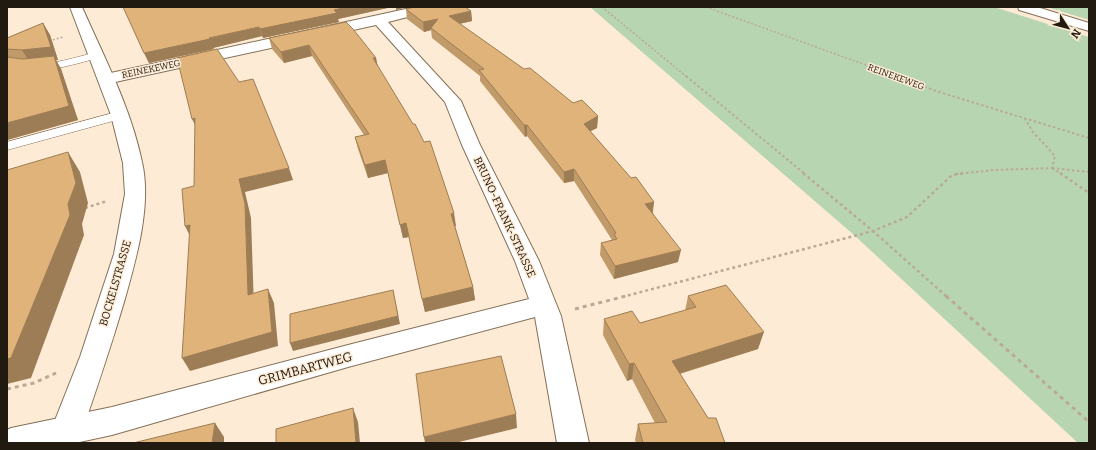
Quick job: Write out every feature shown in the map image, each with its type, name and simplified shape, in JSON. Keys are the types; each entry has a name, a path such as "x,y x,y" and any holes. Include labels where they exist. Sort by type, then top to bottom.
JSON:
{"street":[{"name":"BOCKELSTRASSE","path":"65,437 94,357 126,254 135,194 133,163 120,115 76,7"},
{"name":"REINEKEWEG","path":"106,79 379,20 430,7"},
{"path":"1024,7 1089,27"},
{"name":"BRUNO-FRANK-STRASSE","path":"379,20 454,101 471,145 527,261 546,310 573,443"},
{"name":"GRIMBARTWEG","path":"11,443 65,437 112,421 348,356 546,310"}],"lane":[{"path":"7,65 25,69 36,69 97,56"},
{"path":"7,146 120,115"}],"path":[{"path":"602,7 873,230 1089,422"},
{"name":"REINEKEWEG","path":"706,7 936,91 1089,138"},
{"path":"43,42 87,32"},
{"path":"1025,119 1033,132 1055,156 1052,168"},
{"path":"1052,168 1089,193"},
{"path":"546,310 873,230 907,216 952,175 994,170 1052,168 1089,172"},
{"path":"79,209 135,194"},
{"path":"7,389 34,383 94,357"}],"green space":[{"path":"590,7 994,7 1089,37 1089,443 1078,443 854,235"},
{"path":"1047,7 1089,7 1089,20"}],"building":[{"path":"123,7 347,7 334,10 337,13 260,29 259,27 144,53"},
{"path":"415,7 465,7 471,11 449,16 524,69 530,68 573,103 582,100 598,116 584,124 631,178 636,177 654,202 645,204 681,250 615,266 601,243 617,239 614,234 616,233 574,169 564,172 527,125 524,125 479,70 484,69 431,28 438,19 423,22 406,9"},
{"path":"346,22 376,58 373,58 413,124 415,124 424,142 430,141 454,213 451,214 473,287 422,299 406,223 400,225 385,160 365,165 355,137 369,134 309,45 281,52 269,38"},
{"path":"43,23 51,47 22,50 7,49 7,38"},
{"path":"217,49 239,82 253,79 289,168 239,179 245,204 248,295 268,289 272,332 182,358 190,225 185,226 182,189 194,186 195,118 192,119 177,58"},
{"path":"54,56 69,106 7,123 7,57 23,59"},
{"path":"68,152 76,183 68,204 70,215 11,358 7,359 7,170"},
{"path":"726,285 764,332 672,361 708,418 716,418 725,443 643,443 638,424 667,422 634,363 629,364 604,319 632,311 640,323 696,307 688,296"},
{"path":"393,290 398,316 290,343 290,314"},
{"path":"501,356 516,414 424,437 416,374"},
{"path":"353,408 356,443 276,443 276,429"},
{"path":"215,423 212,443 133,443"}]}
